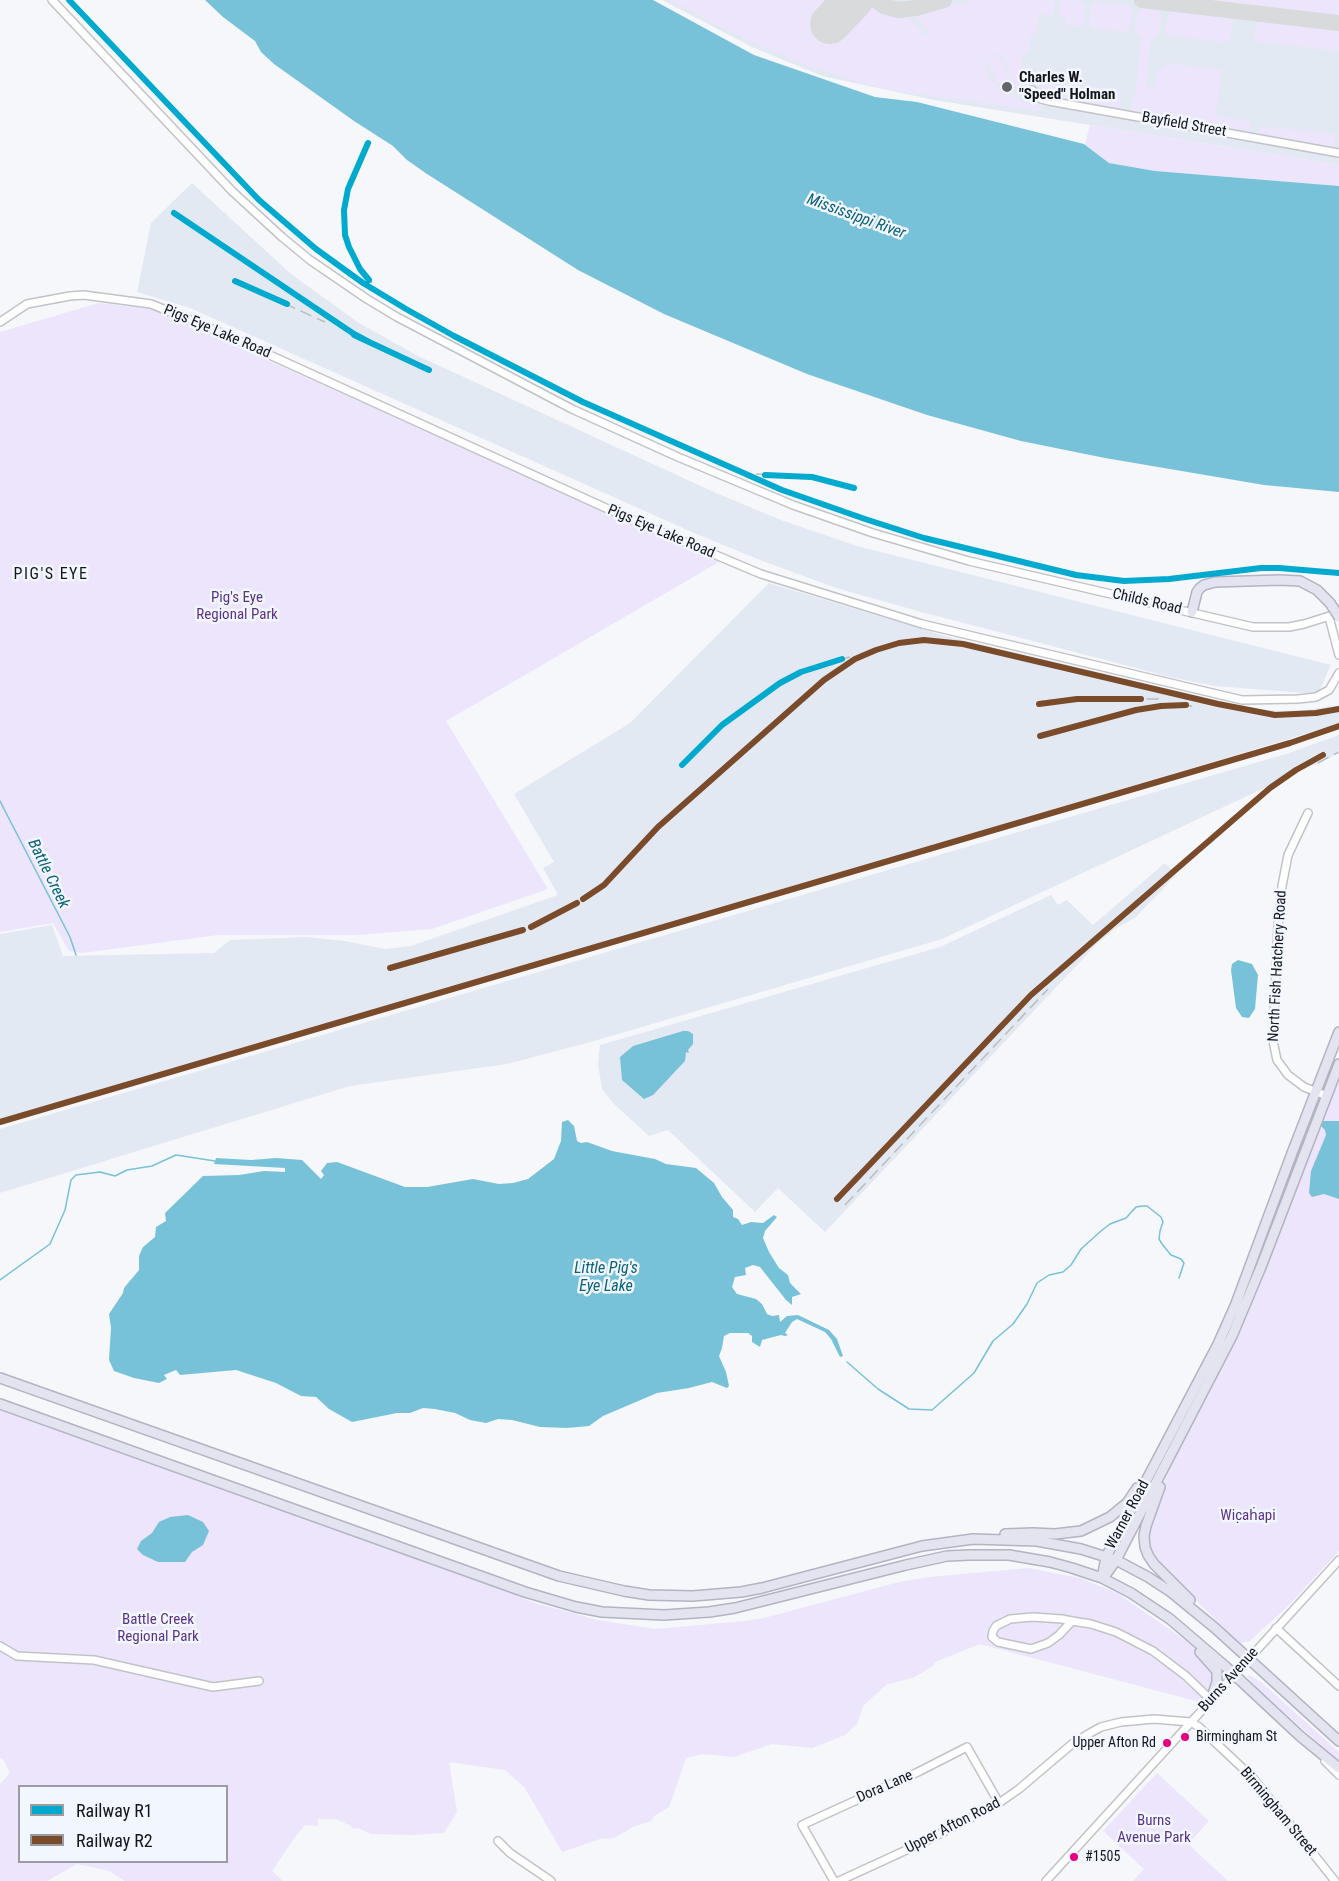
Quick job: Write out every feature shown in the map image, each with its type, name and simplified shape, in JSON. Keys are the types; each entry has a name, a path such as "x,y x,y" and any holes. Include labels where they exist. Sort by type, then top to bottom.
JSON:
{"highway":[{"path":"1192,612 1197,592 1204,585 1215,582 1280,579 1300,581 1317,590 1330,603 1336,616"},
{"name":"Warner Road","path":"1102,1578 1235,1306 1339,1032"},
{"name":"Warner Road","path":"1111,1558 1173,1453 1243,1312 1339,1064"},
{"path":"0,1378 559,1576 624,1592 671,1596 710,1595 762,1588 922,1546 1011,1533 1081,1531 1102,1522 1119,1510 1133,1494 1177,1422"},
{"path":"0,1404 550,1601 602,1612 636,1615 709,1612 925,1560 969,1555 991,1554 1029,1558 1072,1568 1102,1578 1131,1593 1170,1619 1339,1768"},
{"path":"1173,1453 1146,1526 1145,1547 1154,1564 1215,1628"},
{"path":"973,1539 1037,1541 1073,1547 1111,1558 1159,1584 1215,1628 1339,1741"},
{"path":"1170,1619 1217,1671 1217,1682 1210,1700"}],"street":[{"name":"Childs Road","path":"52,0 208,166 256,214 301,252 339,281 387,311 580,412 678,457 816,513 882,536 959,558 1241,625 1263,628 1289,627 1336,616"},
{"name":"Bayfield Street","path":"1032,90 1041,99 1049,101 1339,153"},
{"name":"Pigs Eye Lake Road","path":"0,322 27,304 70,296 84,295 151,304 217,331 620,514 761,574 922,624 1242,700 1316,697 1329,690 1339,673"},
{"path":"1336,616 1339,655"},
{"name":"North Fish Hatchery Road","path":"1308,813 1288,855 1282,886 1273,1041 1274,1051 1282,1068 1296,1082 1327,1096"},
{"name":"Burns Avenue","path":"1046,1881 1339,1560"},
{"path":"1072,1621 1048,1643 1031,1649 998,1642 992,1636 996,1626 1010,1619 1032,1617 1072,1621 1116,1632 1167,1661 1210,1700"},
{"path":"1276,1628 1339,1686"},
{"path":"0,1646 17,1656 94,1660 213,1687 259,1681"},
{"name":"Upper Afton Road","path":"839,1881 926,1841 999,1803 1072,1744 1101,1727 1121,1722 1154,1719 1191,1722"},
{"name":"Birmingham Street","path":"1191,1722 1253,1778 1335,1881"},
{"path":"1300,1736 1339,1775"},
{"name":"Dora Lane","path":"834,1881 802,1825 967,1747 999,1803"},
{"path":"498,1841 510,1853 551,1881"}],"shaded area":[{"path":"662,0 1339,0 1339,165 934,100 822,76 752,47"},
{"path":"192,183 291,274 359,323 418,356 716,493 781,520 857,546 1331,665 1318,694 1214,686 1170,677 836,588 694,533 190,308 137,292 151,223"},
{"path":"769,583 945,636 1250,708 1279,711 1339,705 1339,724 805,884 0,1119 0,934 52,925 63,956 214,953 230,940 306,937 345,941 385,949 411,946 558,895 543,868 554,862 514,794 630,723"},
{"path":"1339,735 1339,753 942,939 594,1041 507,1064 350,1086 0,1193 0,1129 1289,753"},
{"path":"1165,863 1176,875 1136,917 1113,930 1096,945 825,1232 778,1188 755,1212 668,1130 649,1136 614,1104 602,1089 598,1064 600,1045 940,947 1051,895 1058,905 1067,900 1093,925"}],"green space":[{"path":"672,0 835,0 821,15 840,34 869,5 888,16 910,18 927,36 930,33 916,16 972,0 1055,0 1053,16 1039,14 1036,34 1031,34 1028,53 1023,53 1019,78 1024,81 1018,90 1008,86 1009,71 1003,57 998,54 990,55 985,63 987,76 997,85 1023,102 1041,107 1040,111 881,88 802,64 720,27"},
{"path":"1061,0 1079,0 1085,4 1083,23 1080,26 1065,25 1066,18 1059,17"},
{"path":"1200,0 1339,0 1339,16"},
{"path":"1097,2 1130,8 1132,12 1129,31 1092,28 1089,23 1091,6"},
{"path":"1143,8 1157,9 1161,16 1158,35 1151,40 1146,86 1155,87 1158,69 1165,68 1166,63 1221,70 1216,116 1251,122 1250,132 1132,112 1141,37 1135,32 1138,12"},
{"path":"1172,11 1233,18 1230,39 1225,42 1165,35 1167,17"},
{"path":"1261,21 1339,30 1339,51 1254,41 1256,27"},
{"path":"993,55 999,57 1004,63 1008,77 1006,87 996,82 995,73 987,65 988,59"},
{"path":"1059,83 1121,90 1118,109 1046,96 1042,84 1058,86"},
{"path":"1090,125 1339,165 1339,186 1155,171 1109,163 1085,144"},
{"path":"1259,126 1336,135 1333,148 1258,133"},
{"name":"Pig's Eye Regional Park","path":"99,303 153,309 719,562 446,721 548,889 432,929 357,935 218,935 82,953 69,951 53,923 0,932 0,332"},
{"name":"Wic̣aḣapi","path":"1339,1073 1339,1551 1292,1602 1250,1641 1240,1643 1154,1560 1144,1534 1176,1453 1243,1321"},
{"name":"Battle Creek Regional Park","path":"0,1401 354,1529 535,1603 598,1620 655,1629 745,1621 899,1582 1028,1568 1080,1578 1117,1593 1195,1647 1213,1667 1223,1693 1211,1705 980,1644 935,1662 915,1677 886,1685 863,1706 857,1724 845,1735 812,1748 772,1744 734,1757 702,1754 686,1758 669,1807 654,1816 651,1821 633,1827 614,1838 600,1839 562,1852 525,1788 505,1770 449,1762 457,1812 444,1833 371,1834 358,1828 352,1829 351,1826 336,1819 318,1819 318,1826 305,1825 272,1871 283,1881 125,1881 109,1871 77,1864 47,1881 0,1881 0,1784 10,1773 3,1759 0,1758"},
{"path":"1247,1676 1261,1682 1339,1752 1339,1761 1259,1690"},
{"name":"Burns Avenue Park","path":"1157,1773 1209,1821 1188,1844 1228,1881 1133,1881 1144,1869 1103,1831"}],"water":[{"name":"Mississippi River","path":"205,0 653,0 754,55 875,97 917,102 1084,144 1109,163 1155,171 1339,186 1339,492 1264,485 1021,441 927,415 807,374 664,314 578,270 427,174 407,160 393,146 274,64 261,52 255,41"},
{"path":"1238,960 1252,964 1258,975 1255,1009 1249,1018 1242,1017 1236,1008 1231,970 1232,964"},
{"path":"683,1031 693,1034 693,1044 688,1050 689,1053 686,1052 685,1061 653,1095 644,1099 622,1080 620,1057 633,1046"},
{"name":"Little Pig's Eye Lake","path":"568,1120 574,1126 577,1141 581,1143 587,1142 612,1151 655,1159 666,1164 696,1168 714,1183 733,1210 733,1217 738,1219 742,1225 751,1222 763,1223 774,1215 777,1217 765,1231 763,1238 779,1268 788,1275 790,1283 801,1294 792,1297 792,1305 760,1267 753,1265 745,1268 746,1275 735,1277 732,1287 737,1294 756,1299 762,1304 767,1314 779,1315 780,1322 787,1316 798,1315 829,1330 837,1339 843,1356 840,1357 825,1332 797,1319 792,1322 785,1333 788,1335 762,1340 760,1347 752,1342 752,1336 748,1333 730,1333 724,1336 719,1356 726,1372 729,1386 727,1388 712,1382 657,1393 603,1416 589,1426 567,1428 540,1427 498,1419 486,1423 470,1420 455,1413 423,1408 410,1413 397,1413 352,1422 329,1409 316,1397 301,1396 276,1383 236,1370 180,1375 176,1370 164,1375 167,1379 159,1383 114,1371 109,1360 111,1328 109,1314 124,1288 139,1270 139,1256 143,1247 155,1237 156,1227 166,1221 165,1213 203,1176 239,1175 264,1171 285,1172 285,1168 214,1164 216,1158 302,1160 321,1179 324,1175 321,1171 327,1163 337,1162 405,1187 427,1187 473,1179 499,1184 513,1183 528,1179 554,1159 561,1141 562,1122"},
{"path":"1323,1121 1339,1121 1339,1199 1324,1194 1312,1197 1309,1193 1311,1171 1326,1135 1321,1126"},
{"path":"188,1515 203,1522 209,1531 203,1545 192,1552 185,1562 158,1562 143,1555 137,1549 141,1541 152,1533 159,1522 170,1517"}],"waterway":[{"name":"Battle Creek","path":"0,801 70,937 76,955"},
{"name":"Battle Creek","path":"0,1280 50,1244 65,1210 71,1180 76,1175 100,1172 115,1176 127,1170 152,1166 176,1155 215,1161"},
{"path":"847,1362 878,1389 909,1409 932,1410 974,1373 993,1341 1013,1324 1027,1304 1037,1283 1049,1275 1063,1272 1071,1265 1081,1249 1101,1231 1110,1224 1126,1218 1136,1207 1147,1206 1161,1217 1163,1222 1159,1239 1171,1255 1181,1259 1184,1263 1179,1278"}],"taxiway":[{"path":"876,0 884,6 898,10 916,8 944,0"},
{"path":"1142,0 1339,23"}],"runway":[{"path":"830,24 853,0"}],"railway":[{"path":"69,0 259,200 316,249 363,283 406,309 583,402 782,490 924,538 1076,575 1124,581 1169,579 1261,568 1339,573"},
{"path":"344,207 351,180 368,143"},
{"path":"174,213 369,342"},
{"path":"344,225 354,258 372,283"},
{"path":"235,281 325,322"},
{"path":"363,339 429,370"},
{"path":"756,474 812,477 854,488"},
{"path":"583,899 604,885 658,827 824,680 855,659 899,643 924,640 963,644 1218,704 1275,715 1316,713 1339,709"},
{"path":"682,765 722,725 780,683 824,663 850,657"},
{"path":"1039,704 1077,699 1161,699"},
{"path":"1040,736 1136,710 1161,706 1198,706"},
{"path":"1318,763 1339,752"},
{"path":"837,1199 1031,995 1270,788 1323,755"},
{"path":"531,927 577,903"},
{"path":"390,968 523,930"},
{"path":"845,1205 1048,989"}],"rail line":[{"name":"R1","path":"69,0 259,200 316,249 363,283 406,309 583,402 782,490 924,538 1076,575 1124,581 1169,579 1261,568 1339,573"},
{"name":"R1","path":"368,143 348,189 344,210 345,235 349,247 360,269 369,280"},
{"name":"R1","path":"174,213 369,342"},
{"name":"R1","path":"235,281 287,304"},
{"name":"R1","path":"354,335 429,370"},
{"name":"R1","path":"765,475 812,477 854,488"},
{"name":"R2","path":"583,899 604,885 658,827 824,680 855,659 899,643 924,640 963,644 1218,704 1275,715 1316,713 1339,709"},
{"name":"R1","path":"682,765 722,725 780,683 801,672 842,659"},
{"name":"R2","path":"1039,704 1077,699 1141,699"},
{"name":"R2","path":"1040,736 1136,710 1186,705"},
{"name":"R2","path":"0,1122 1290,743 1339,726"},
{"name":"R2","path":"837,1199 1031,995 1270,788 1323,755"},
{"name":"R2","path":"531,927 577,903"},
{"name":"R2","path":"390,968 523,930"}],"place":[{"name":"Charles W. \"Speed\" Holman","path":"1007,87"},
{"name":"Birmingham St","path":"1185,1737"},
{"name":"Upper Afton Rd","path":"1167,1743"},
{"name":"#1505","path":"1074,1857"}],"district":[{"name":"PIG'S EYE","path":"51,575"}]}
